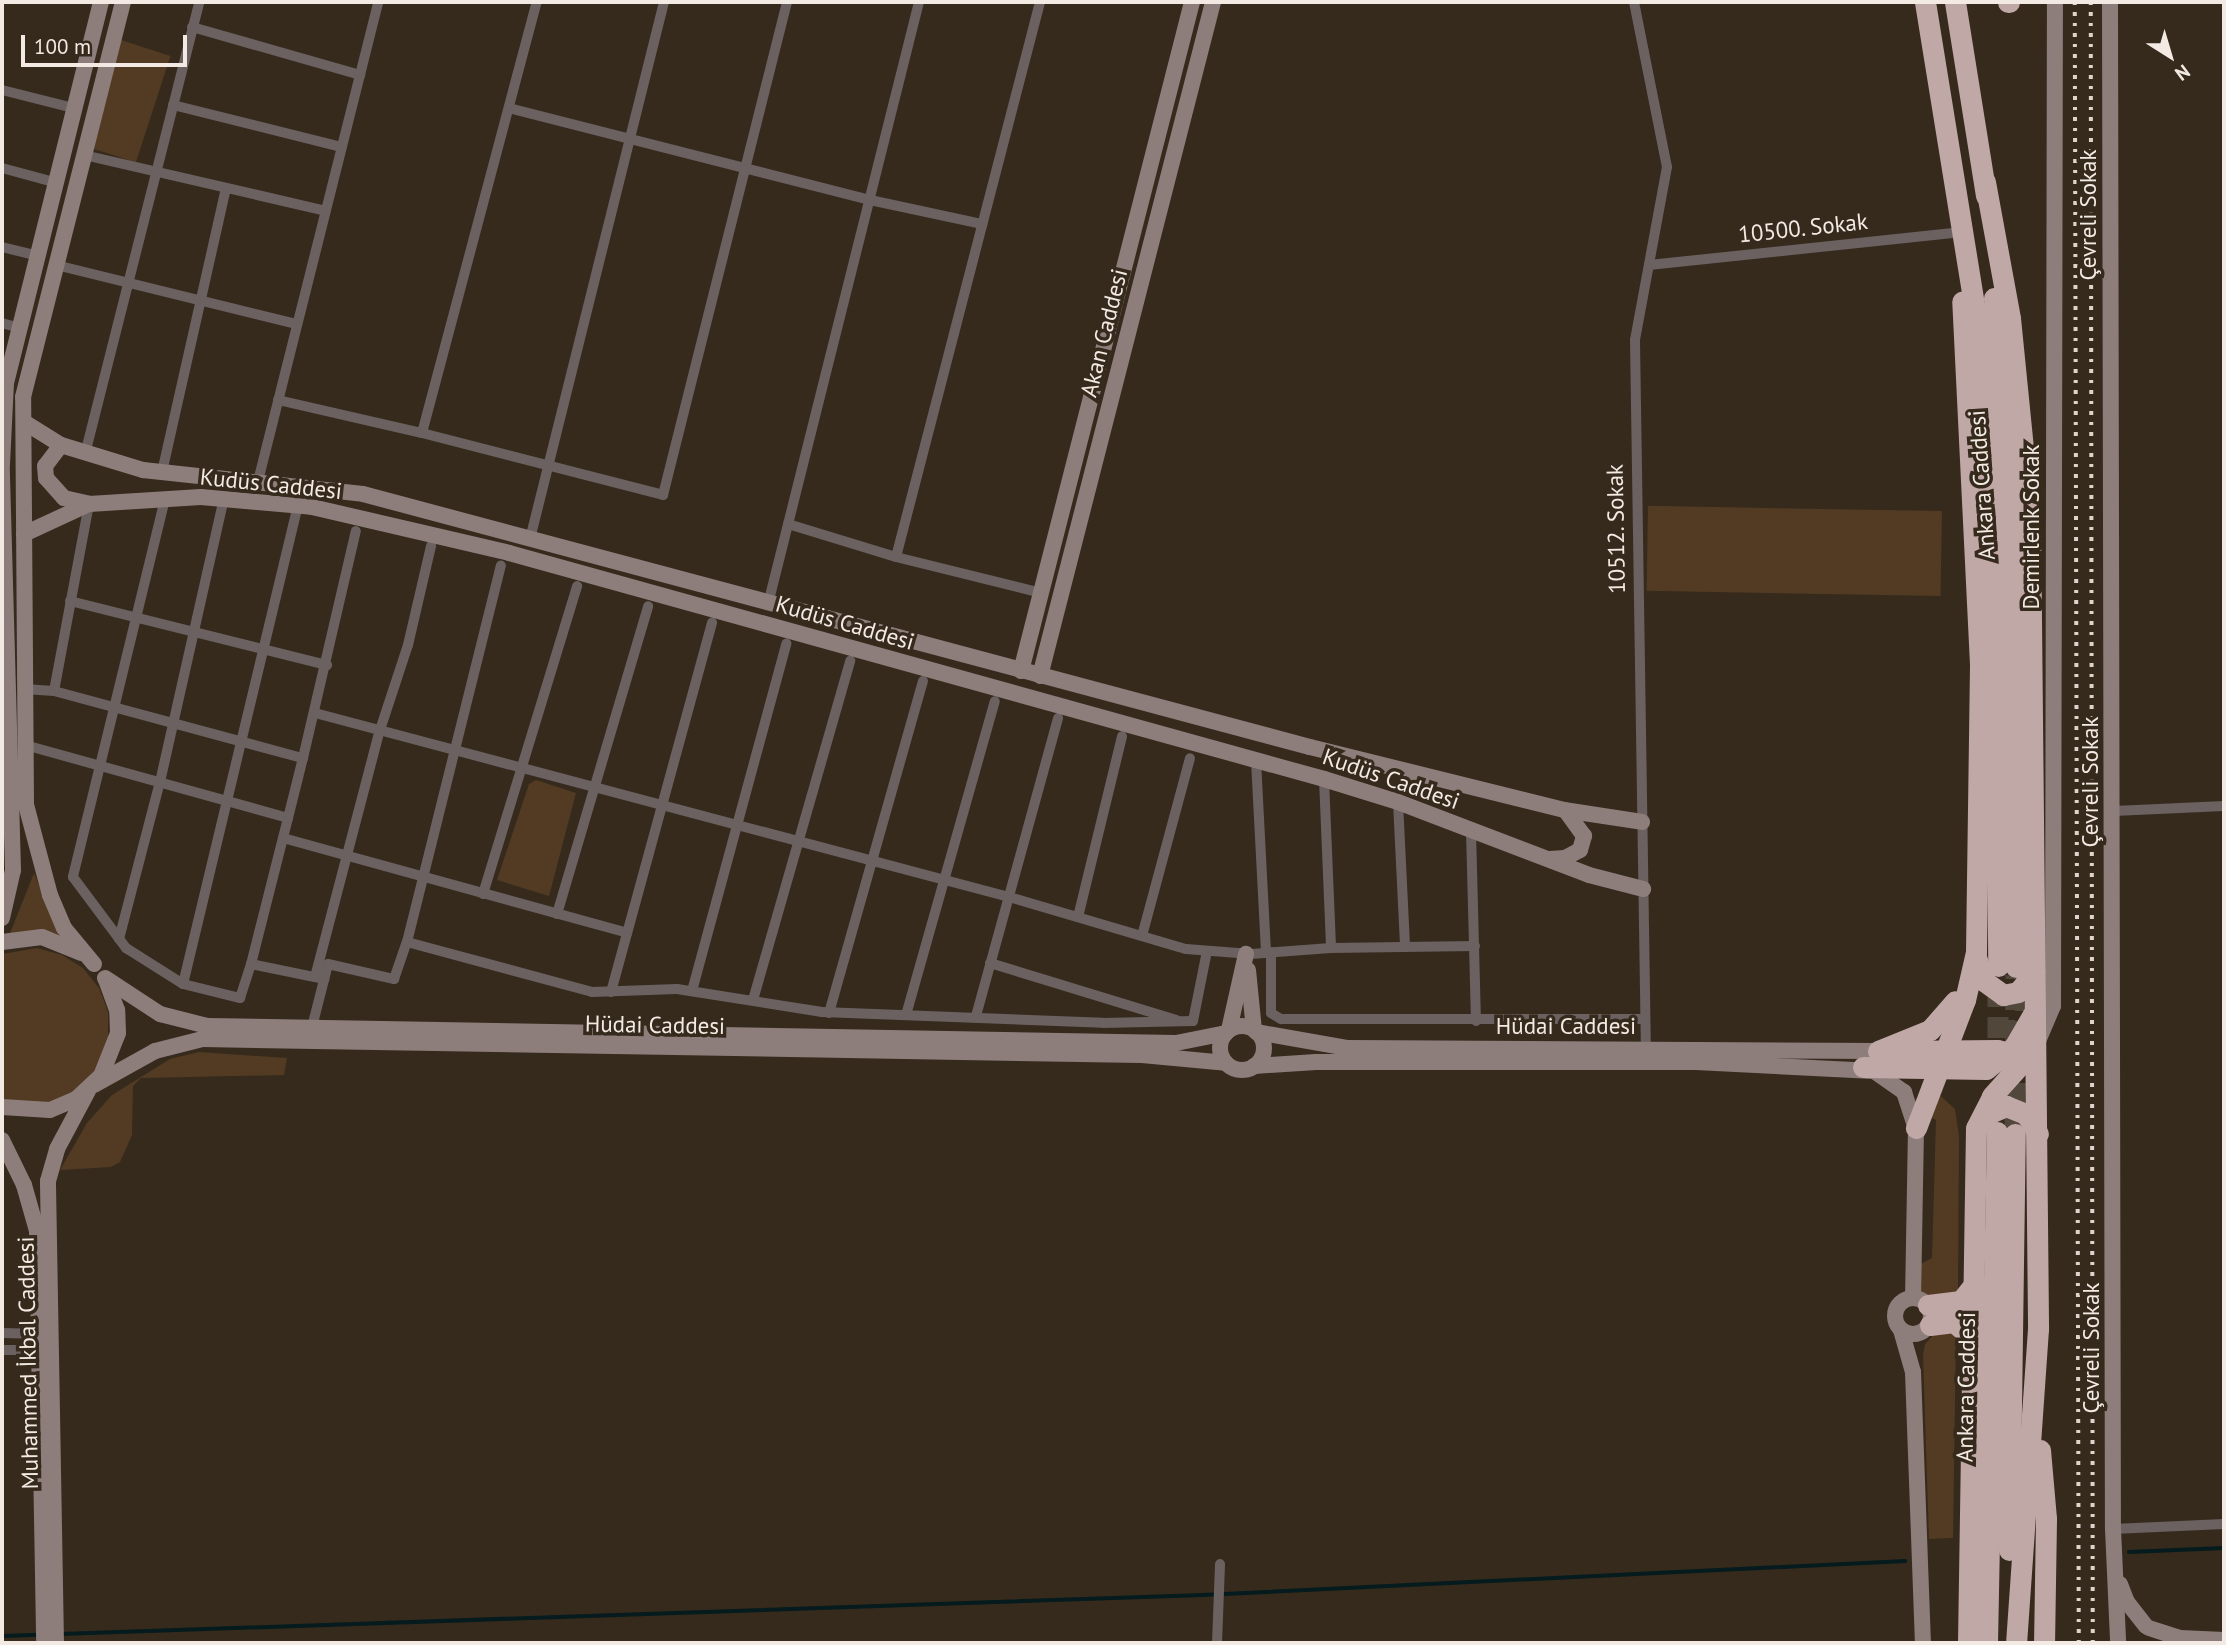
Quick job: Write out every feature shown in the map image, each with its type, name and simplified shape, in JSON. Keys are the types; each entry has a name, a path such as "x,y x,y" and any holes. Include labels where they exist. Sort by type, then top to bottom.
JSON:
{"highway":[{"name":"Ankara Caddesi","path":"1925,2 1979,334 2016,969"},
{"path":"1955,2 2010,318 2030,518 2016,969 2018,992 2003,995 1984,981 1976,952"},
{"path":"1916,1128 1965,1000 1976,952 1980,664 1962,315 1962,232"},
{"path":"1871,1059 1923,1034 1949,1012 1962,984 1977,910"},
{"path":"1981,1640 1972,1475 1976,1139 1981,1111 2023,1053 2034,1010 2016,969"},
{"path":"1871,1059 1940,1061 2023,1053"},
{"path":"2016,1643 2034,1386 2038,1134 2038,1083 2023,1053"},
{"path":"1976,1139 1988,1114 2006,1106 2026,1114 2038,1134"},
{"name":"Ankara Caddesi","path":"1981,1640 2006,1133 2008,1643"},
{"path":"1923,1315 1956,1303 1975,1283"},
{"path":"1923,1315 1954,1322 1974,1340"},
{"path":"2034,1386 2046,1519 2044,1643"}],"street":[{"path":"2,918 13,870 6,726 2,475 6,383 35,255 101,2"},
{"path":"105,978 64,928 50,895 26,805 23,397 123,2"},
{"path":"85,454 199,2"},
{"path":"422,433 537,2"},
{"path":"530,539 664,2"},
{"path":"278,400 422,433 663,495 787,2"},
{"path":"768,604 919,2"},
{"path":"896,557 1040,2"},
{"name":"Akan Caddesi","path":"1021,671 1192,2"},
{"name":"Akan Caddesi","path":"1040,676 1213,2"},
{"name":"10512. Sokak","path":"1634,2 1667,167 1635,340 1646,1056"},
{"name":"Demirlenk Sokak","path":"2023,1053 2053,1006 2055,2"},
{"name":"Çevreli Sokak","path":"2110,2 2114,1561"},
{"path":"258,481 360,75 375,3"},
{"path":"192,27 360,75"},
{"path":"2,90 73,108"},
{"path":"173,105 342,147"},
{"path":"509,108 870,200 982,223"},
{"path":"84,155 326,211"},
{"path":"2,168 54,182"},
{"path":"162,472 226,188"},
{"name":"10500. Sokak","path":"1649,265 1962,232"},
{"path":"2,247 35,255"},
{"path":"56,265 298,324"},
{"path":"2,323 19,328"},
{"name":"Kudüs Caddesi","path":"24,422 61,445 85,454 162,472 363,494 1040,676 1565,810 1642,822"},
{"path":"54,691 89,504 64,498 46,478 45,466 61,445"},
{"path":"165,499 73,877 119,939 159,973 183,984 240,998 327,665 356,531"},
{"name":"Kudüs Caddesi","path":"24,534 89,504 165,499 224,499 298,506 509,553 1324,779 1398,802 1547,859 1643,889"},
{"path":"119,939 160,782 224,499"},
{"path":"183,984 298,506"},
{"path":"788,524 896,557 1041,593"},
{"path":"312,1027 319,978 347,856 380,730 408,645 430,546"},
{"path":"319,978 328,964 394,979 407,942 457,750 501,566"},
{"path":"483,894 577,586"},
{"path":"70,601 327,665"},
{"path":"557,914 648,606"},
{"path":"611,992 712,623"},
{"path":"692,991 786,644"},
{"path":"753,1000 850,661"},
{"path":"829,1013 923,681"},
{"path":"24,689 54,691 113,710 303,758"},
{"path":"906,1014 995,701"},
{"path":"315,713 1009,897 1142,936 1207,951 1246,954 1331,948 1475,946"},
{"path":"976,1017 1058,718"},
{"path":"1077,917 1122,736"},
{"path":"25,745 288,818"},
{"path":"1142,936 1190,758"},
{"path":"1256,761 1271,1013 1280,1019 1645,1019"},
{"path":"1324,779 1331,948"},
{"path":"1398,802 1405,947"},
{"path":"2114,811 2224,806"},
{"path":"1547,859 1565,858 1580,850 1584,836 1565,810"},
{"path":"1471,831 1476,1021"},
{"path":"283,838 627,933"},
{"path":"2,942 27,937 56,940 94,964"},
{"path":"407,942 592,992 692,991 829,1013 1185,1023 1193,1021 1207,951"},
{"path":"1246,954 1255,1031 1264,1048 1254,1066 1241,1070 1226,1063 1220,1046 1228,1032 1246,954"},
{"path":"990,963 1185,1023"},
{"path":"251,964 319,978"},
{"name":"Hüdai Caddesi","path":"105,978 176,1021 312,1027 1176,1043 1228,1032"},
{"name":"Muhammed İkbal Caddesi","path":"44,1643 49,1608 44,1342 48,1175 62,1138 91,1088 108,1067 118,1034 115,999 105,978"},
{"path":"1228,1032 1239,1027 1255,1031"},
{"name":"Hüdai Caddesi","path":"1255,1031 1339,1048 1871,1059"},
{"name":"Hüdai Caddesi","path":"2,1107 50,1110 155,1051 202,1039 1129,1054 1226,1063"},
{"name":"Hüdai Caddesi","path":"1254,1066 1316,1062 1646,1056"},
{"path":"1871,1059 1901,1088 1916,1128 1923,1315 1913,1371 1923,1643"},
{"name":"Muhammed İkbal Caddesi","path":"2,1140 34,1216 44,1342"},
{"path":"1913,1371 1896,1311 1923,1315"},
{"path":"1901,1329 1913,1335 1923,1315"},
{"path":"2,1333 44,1342"},
{"path":"2,1350 44,1342"},
{"path":"2113,1529 2224,1524"},
{"path":"2114,1561 2127,1602 2158,1643"},
{"path":"2114,1561 2118,1642"},
{"path":"1217,1643 1220,1564"},
{"name":"Muhammed İkbal Caddesi","path":"49,1608 56,1643"},
{"path":"2118,1642 2130,1626 2148,1627 2180,1638 2224,1640"}],"shaded area":[{"path":"121,40 170,56 136,163 86,147"},
{"path":"1648,506 1942,511 1941,596 1647,591"},
{"path":"536,780 576,793 549,896 497,880 529,784"},
{"path":"34,873 48,909 68,941 9,936"},
{"path":"37,948 62,955 83,968 99,988 108,1012 108,1038 100,1064 84,1085 62,1100 35,1107 2,1101 2,954"},
{"path":"199,1052 287,1058 284,1075 141,1078 133,1086 132,1135 120,1162 111,1167 60,1170 87,1123 112,1095 170,1059"},
{"path":"1934,1090 1955,1109 1959,1136 1958,1293 1942,1299 1916,1291 1919,1265 1932,1258 1936,1120 1924,1114"},
{"path":"1937,1331 1956,1333 1953,1538 1929,1539 1923,1355 1925,1344"}],"waterway":[{"path":"2129,1552 2224,1548"},
{"path":"61,1634 1203,1595 1905,1561"},
{"path":"2,1636 39,1635"}],"tunnel":[{"path":"1998,975 1998,1069"},
{"path":"2015,1134 2016,975"}],"railway":[{"path":"2075,2 2079,1643"},
{"path":"2091,2 2093,1643"}]}
